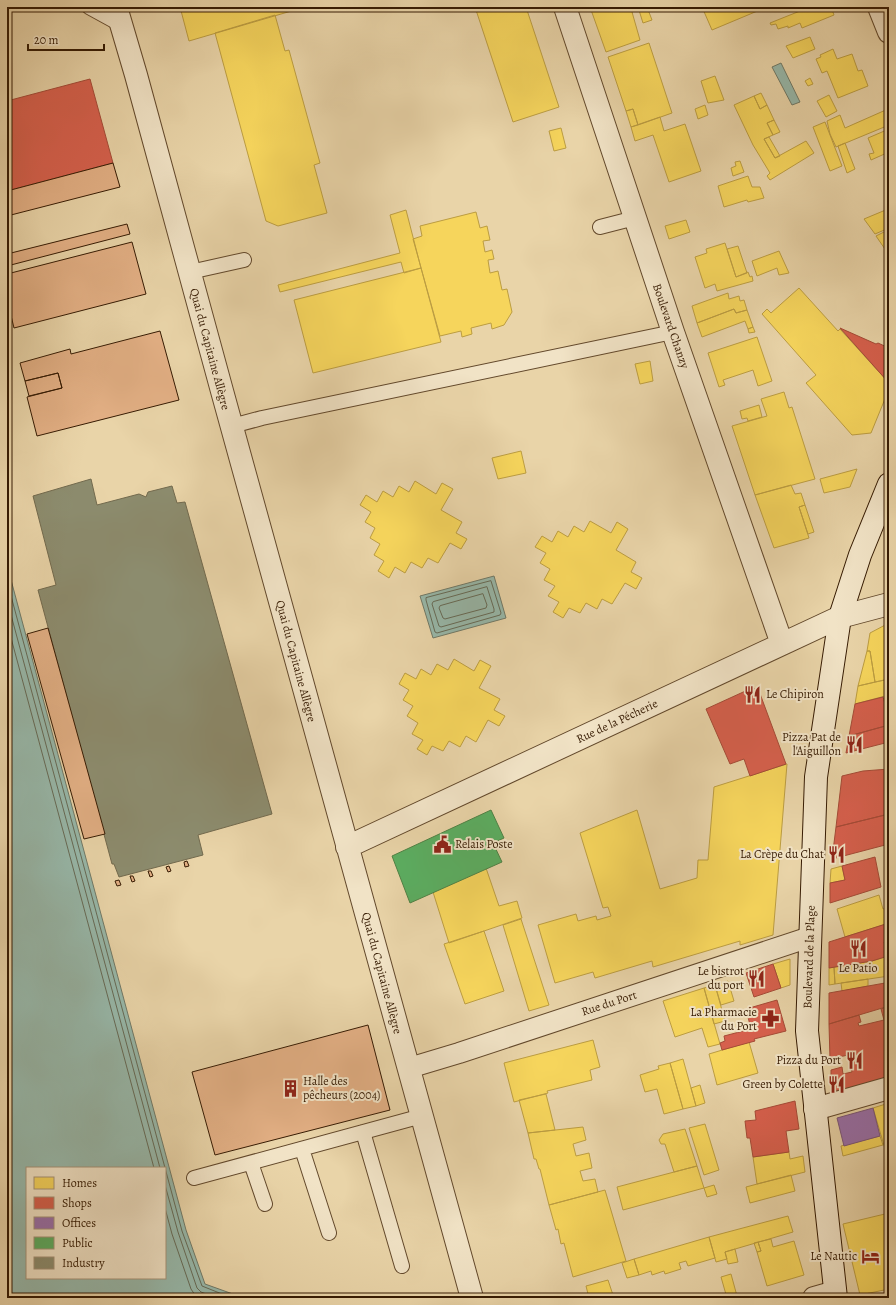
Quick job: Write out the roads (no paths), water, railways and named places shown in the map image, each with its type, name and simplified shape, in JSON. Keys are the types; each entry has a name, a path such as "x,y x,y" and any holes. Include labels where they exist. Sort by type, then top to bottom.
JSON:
{"street":[{"name":"Boulevard Chanzy","path":"565,7 673,332 782,644"},
{"path":"879,7 889,32"},
{"name":"Quai du Capitaine Allègre","path":"118,16 138,83 472,1298"},
{"name":"Boulevard de la Plage","path":"836,1295 807,1032 816,777 840,617 860,555 889,484"},
{"name":"Rue de la Pécherie","path":"347,847 840,617 889,604"},
{"name":"Rue du Port","path":"409,1068 459,1053 810,937"},
{"path":"815,1109 889,1088"},
{"path":"814,1298 836,1295"}],"lane":[{"path":"89,7 118,16"},
{"path":"600,227 635,218"},
{"path":"190,272 244,260"},
{"path":"232,426 262,418 673,332"},
{"path":"194,1178 422,1116"},
{"path":"362,1132 402,1266"},
{"path":"302,1149 329,1233"},
{"path":"251,1163 265,1204"}],"water":[{"path":"781,63 800,102 792,105 772,67"},
{"path":"7,565 186,1230 205,1284 244,1298 7,1298"},
{"path":"494,576 506,618 433,638 420,596"}],"place":[{"name":"Le Chipiron","path":"753,694"},
{"name":"Pizza Pat de l'Aiguillon","path":"854,744"},
{"name":"Relais Poste","path":"442,844"},
{"name":"La Crèpe du Chat","path":"837,854"},
{"name":"Le Patio","path":"858,949"},
{"name":"Le bistrot du port","path":"757,978"},
{"name":"La Pharmacie du Port","path":"770,1019"},
{"name":"Pizza du Port","path":"854,1060"},
{"name":"Green by Colette","path":"836,1084"},
{"name":"Halle des pêcheurs (2004)","path":"290,1088"},
{"name":"Le Nautic","path":"870,1256"}]}
